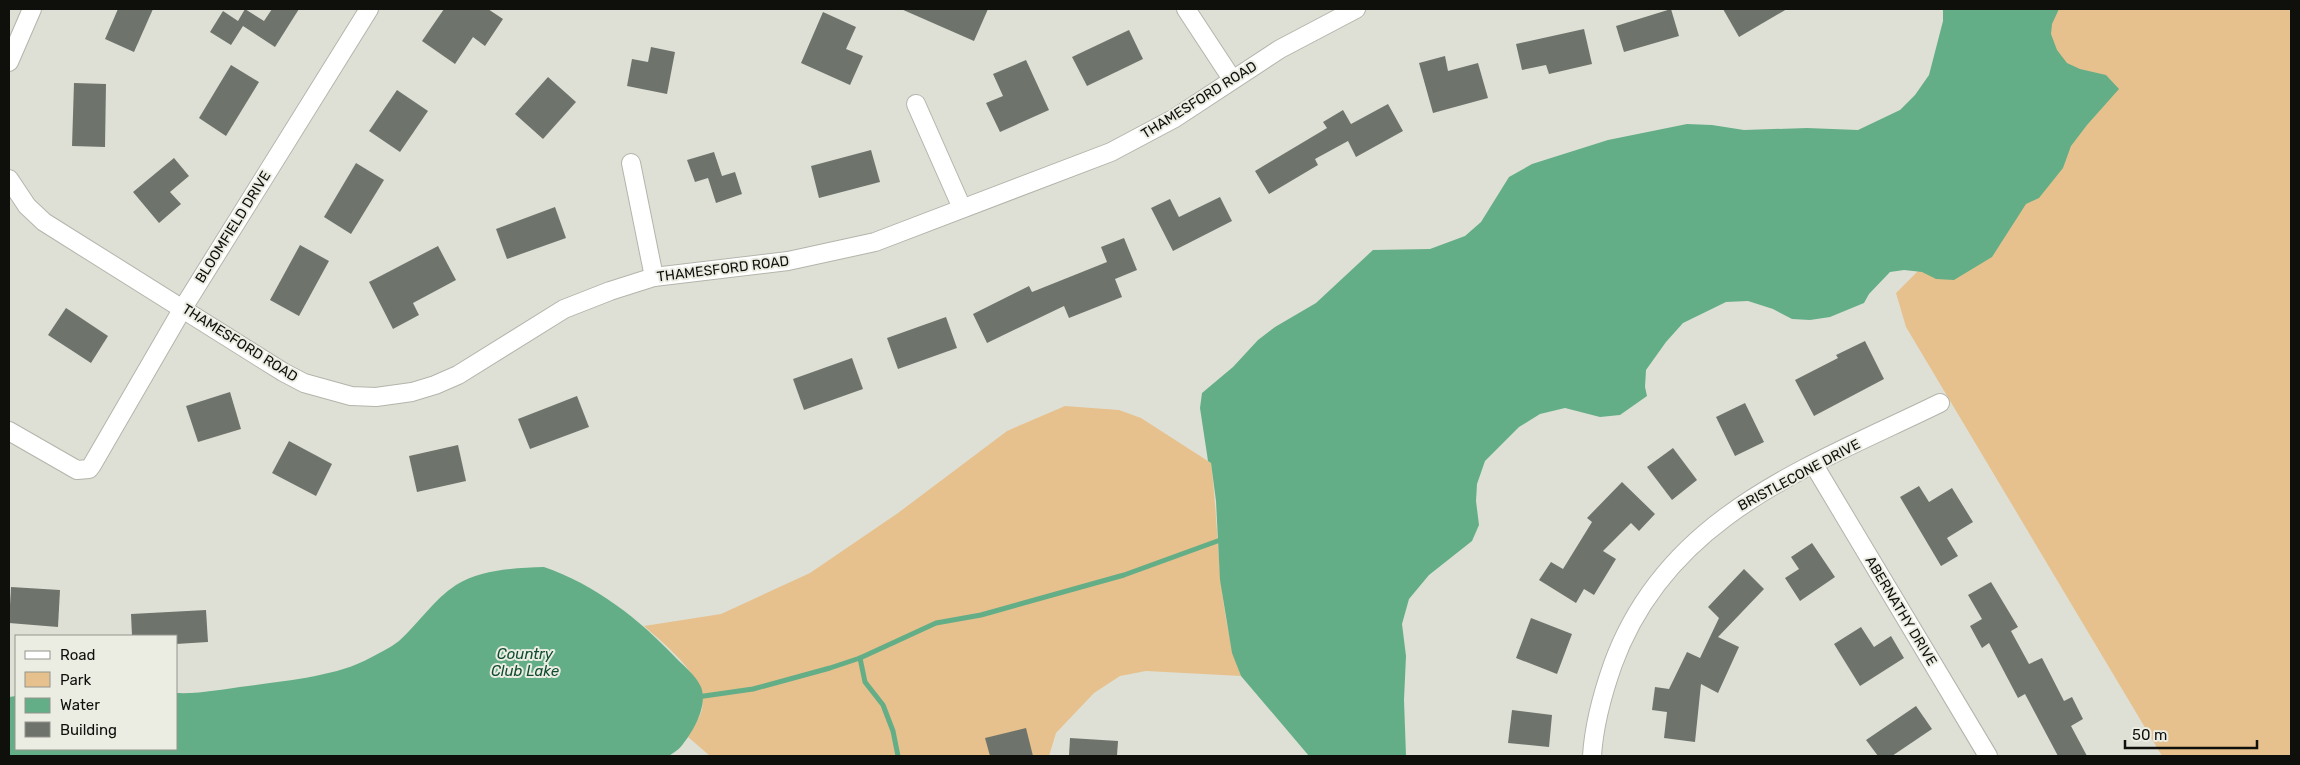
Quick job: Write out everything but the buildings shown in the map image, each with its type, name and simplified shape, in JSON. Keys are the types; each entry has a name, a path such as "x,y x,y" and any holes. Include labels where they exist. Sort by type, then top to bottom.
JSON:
{"street":[{"path":"9,62 32,9"},
{"name":"BLOOMFIELD DRIVE","path":"9,431 77,470 89,469 183,308 369,9"},
{"path":"1186,9 1232,79"},
{"name":"THAMESFORD ROAD","path":"9,179 27,206 44,222 283,372 304,383 351,396 376,397 412,392 436,385 458,375 564,309 654,277 788,260 875,242 1111,152 1175,118 1280,49 1356,9"},
{"path":"916,104 962,208"},
{"path":"631,163 654,277"},
{"name":"BRISTLECONE DRIVE","path":"1592,756 1600,699 1632,618 1665,572 1684,550 1727,514 1749,499 1940,403"},
{"name":"ABERNATHY DRIVE","path":"1814,465 1981,754"}],"green space":[{"path":"1975,9 2291,9 2291,756 2162,756 1906,327 1896,293 1934,255"},
{"path":"1065,406 1119,410 1141,418 1211,463 1223,597 1227,624 1241,676 1146,671 1120,676 1094,693 1056,733 1049,756 710,756 688,737 702,709 702,697 698,685 683,663 644,626 721,614 810,573 898,513 1007,431"}],"water":[{"path":"1943,9 2059,9 2052,24 2051,34 2057,50 2067,63 2080,69 2106,75 2119,89 2071,146 2063,168 2039,198 2026,204 1992,257 1954,280 1936,279 1922,272 1904,270 1890,272 1869,294 1864,303 1830,317 1810,320 1792,319 1773,309 1748,301 1726,302 1683,323 1666,342 1646,370 1645,387 1647,396 1620,415 1600,417 1565,408 1540,414 1519,427 1485,461 1477,484 1476,501 1479,525 1472,541 1429,575 1409,599 1402,624 1406,656 1404,700 1406,756 1309,756 1241,676 1232,653 1220,580 1216,501 1211,463 1208,461 1200,408 1202,393 1233,367 1258,340 1275,327 1316,303 1373,250 1430,249 1465,236 1481,222 1509,177 1532,164 1608,140 1687,124 1712,125 1744,130 1807,128 1858,130 1900,110 1915,95 1929,75 1943,21"},
{"name":"Country Club Lake","path":"544,567 563,574 599,593 647,630 690,672 701,687 703,702 699,717 682,746 669,756 9,756 9,697 15,696 15,750 178,750 178,693 203,692 310,677 357,664 396,644 440,597 456,585 477,576 499,570"}],"waterway":[{"path":"697,697 753,689 830,668 860,658 936,623 981,615 1124,575 1223,539"},
{"path":"860,658 865,682 883,705 893,731 898,756"}]}
